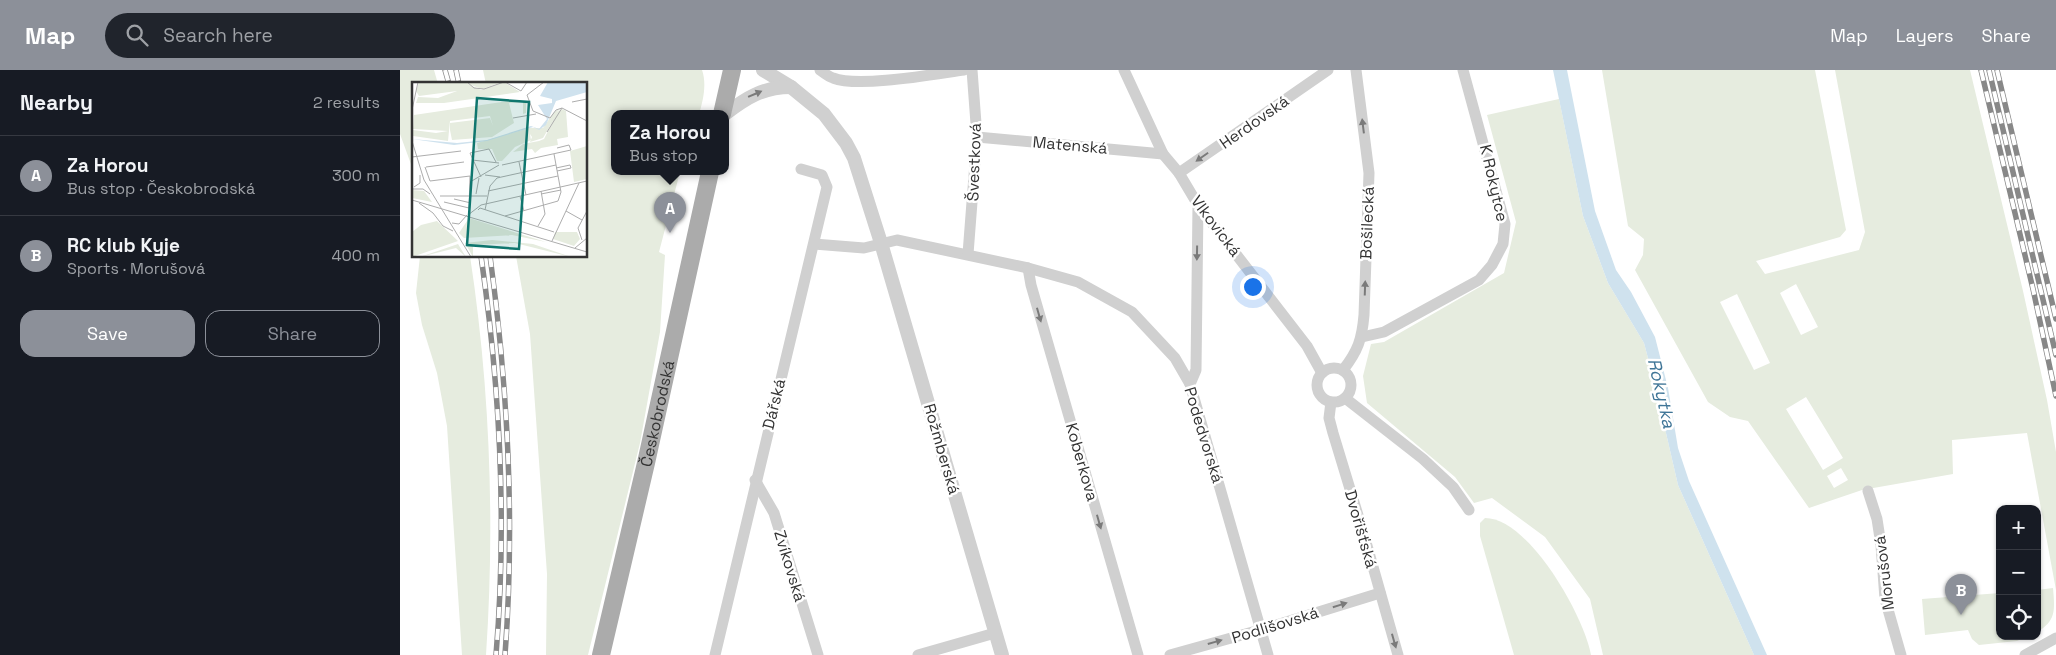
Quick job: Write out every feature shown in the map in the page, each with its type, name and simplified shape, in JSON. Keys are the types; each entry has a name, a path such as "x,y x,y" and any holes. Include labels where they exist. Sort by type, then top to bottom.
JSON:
{"main road":[{"path":"725,110 732,70"},
{"name":"Českobrodská","path":"601,655 646,463 709,175"}],"street":[{"name":"Rožmberská","path":"764,70 791,87 824,114 846,143 866,192 1002,655"},
{"path":"820,70 833,78 964,70"},
{"name":"Švestková","path":"968,254 977,137 972,70"},
{"name":"Vlkovická","path":"1124,70 1163,154 1179,173 1198,205 1308,346 1322,373"},
{"name":"Herdovská","path":"1179,173 1328,70"},
{"name":"Bošilecká","path":"1343,370 1354,356 1362,337 1369,173 1356,70"},
{"name":"K Rokytce","path":"1362,337 1384,332 1479,280 1492,265 1503,244 1505,224 1464,70"},
{"path":"729,110 756,93 774,88 791,87"},
{"name":"Matenská","path":"977,137 1163,154"},
{"name":"Dářská","path":"715,655 755,480 827,187 822,175 801,169"},
{"path":"1190,384 1196,370 1198,205"},
{"name":"Podedvorská","path":"881,243 897,240 1028,268 1078,282 1132,312 1175,358 1190,384 1268,655"},
{"path":"814,244 864,248 881,243"},
{"name":"Koberkova","path":"1028,268 1031,285 1138,655"},
{"path":"1335,368 1343,370 1350,378 1351,386 1345,398 1331,402 1320,395 1317,388 1317,380 1322,373 1335,368"},
{"path":"1345,398 1376,420 1430,465 1454,487 1469,510"},
{"name":"Dvořišťská","path":"1331,402 1329,418 1333,434 1398,655"},
{"name":"Zvíkovská","path":"755,480 774,512 818,655"},
{"name":"Morušová","path":"1868,491 1878,519 1882,545 1885,599 1901,655"},
{"name":"Podlišovská","path":"1170,655 1260,630 1380,593"},
{"path":"918,655 995,633"},
{"path":"2025,655 2056,638"}],"shaded area":[{"path":"400,70 434,70 437,82 412,82 412,167 400,134"},
{"path":"483,70 702,70 703,75 704,92 700,110 611,110 611,175 679,175 659,252 665,255 660,332 640,443 588,655 546,655 547,574 530,334 516,258 588,258 588,82 486,82"},
{"path":"1602,70 1815,70 1846,230 1840,237 1756,261 1765,274 1859,250 1865,232 1835,70 1970,70 2023,291 2047,400 2056,452 2056,590 2027,433 1952,440 1953,474 1862,490 1809,508 1748,421 1730,417 1708,402 1635,270 1643,255 1644,239 1628,226","holes":["1796,284 1818,327 1801,335 1780,293","1737,294 1770,363 1754,370 1720,302","1806,397 1843,458 1823,470 1786,409","1841,468 1848,480 1834,488 1827,476"]},
{"path":"1559,99 1583,216 1608,283 1644,343 1678,485 1754,655 1603,655 1590,599 1545,537 1492,498 1474,503 1455,477 1367,403 1363,376 1371,344 1384,342 1504,273 1516,222 1487,115"},
{"path":"420,258 470,258 482,355 489,455 490,555 486,655 462,655 447,426 437,373 422,325 416,293"},
{"path":"1485,518 1502,522 1519,534 1536,551 1552,572 1578,617 1591,655 1514,655 1480,536 1480,523"},
{"path":"2053,588 2054,609 2048,624 2041,629 2041,595 2041,590"},
{"path":"1996,593 1996,640 2019,640 1979,645 1972,639 1968,630 1925,635 1922,599"}],"water":[{"name":"Rokytka","path":"1553,70 1567,70 1595,211 1616,270 1631,292 1655,337 1668,388 1678,448 1689,481 1767,655 1754,655 1678,485 1644,343 1608,283 1583,216"}],"railway":[{"path":"445,70 448,82"},
{"path":"456,70 459,82"},
{"path":"1981,70 2033,289 2056,396"},
{"path":"1989,70 2056,355"},
{"path":"1997,70 2056,319"},
{"path":"481,258 493,355 500,455 501,555 496,655"},
{"path":"490,258 501,355 508,455 509,555 505,655"}],"place":[{"name":"Za Horou","path":"670,233"},
{"name":"RC klub Kyje","path":"1961,615"}]}
